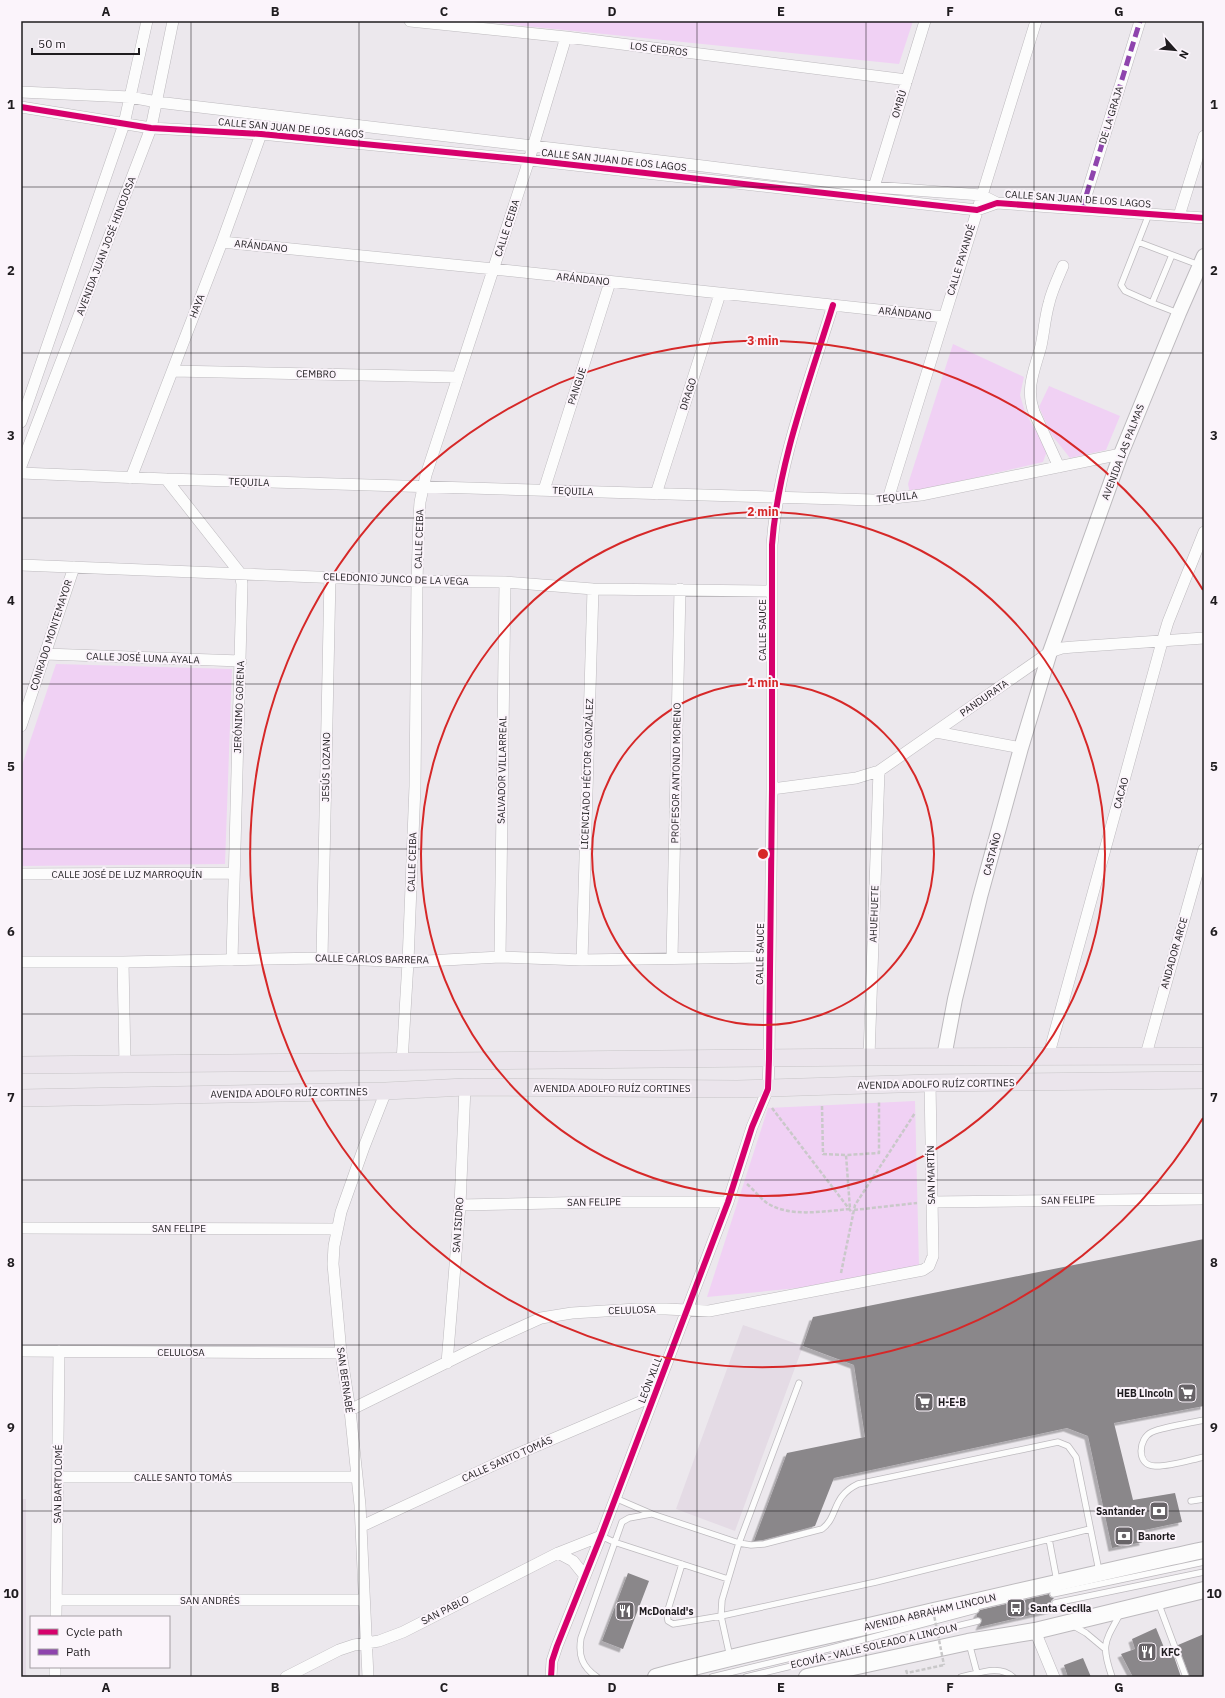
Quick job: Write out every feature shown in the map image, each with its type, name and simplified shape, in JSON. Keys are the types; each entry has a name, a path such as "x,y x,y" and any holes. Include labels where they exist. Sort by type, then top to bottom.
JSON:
{"main road":[{"path":"21,1065 869,1057 1145,1058 1204,1056"},
{"name":"AVENIDA ADOLFO RUÍZ CORTINES","path":"21,1098 386,1091 465,1088 768,1089 930,1084 1204,1080"},
{"name":"AVENIDA ABRAHAM LINCOLN","path":"656,1677 730,1657 1055,1588 1099,1572 1204,1550"},
{"path":"807,1677 968,1642 1035,1631 1123,1608 1204,1590"}],"street":[{"name":"AVENIDA JUAN JOSÉ HINOJOSA","path":"21,422 124,124 146,21"},
{"name":"AVENIDA JUAN JOSÉ HINOJOSA","path":"21,466 151,128 173,21"},
{"name":"LOS CEDROS","path":"410,21 566,37 907,80"},
{"name":"OMBÚ","path":"874,188 925,21"},
{"name":"CALLE PAYANDÉ","path":"888,500 1036,21"},
{"name":"DE LA GRAJA","path":"1082,208 1140,21"},
{"name":"CALLE CEIBA","path":"402,1062 408,962 415,786 417,581 420,502 423,487 529,160 566,37"},
{"name":"CALLE SAN JUAN DE LOS LAGOS","path":"21,92 130,97 157,102 703,166 874,188 981,195 998,203 1204,218"},
{"name":"CALLE SAN JUAN DE LOS LAGOS","path":"21,107 151,128 261,134 529,160 977,210 998,203"},
{"name":"HAYA","path":"131,478 173,372 261,134"},
{"path":"1179,216 1204,136"},
{"name":"ARÁNDANO","path":"222,242 494,269 944,317"},
{"path":"1059,468 1031,404 1030,383 1041,346 1048,304 1063,266"},
{"name":"AVENIDA LAS PALMAS","path":"1050,652 1121,454 1178,313 1200,270"},
{"name":"PANGUE","path":"544,490 610,282"},
{"name":"DRAGO","path":"656,494 720,294"},
{"name":"CALLE SAUCE","path":"768,1089 770,1059 773,539 778,497 793,439 834,305"},
{"name":"CEMBRO","path":"173,372 458,377"},
{"name":"TEQUILA","path":"21,473 131,478 888,500 1059,468 1121,454"},
{"path":"166,479 240,573"},
{"name":"CACAO","path":"1048,1057 1162,642 1168,622 1204,532"},
{"name":"CELEDONIO JUNCO DE LA VEGA","path":"21,565 417,581 505,582 593,588 772,591"},
{"name":"CONRADO MONTEMAYOR","path":"21,726 74,567"},
{"name":"JERÓNIMO GORENA","path":"232,960 243,595 240,573"},
{"name":"JESÚS LOZANO","path":"322,958 330,577"},
{"name":"SALVADOR VILLARREAL","path":"500,957 505,582"},
{"name":"LICENCIADO HÉCTOR GONZÁLEZ","path":"582,960 593,588"},
{"name":"PROFESOR ANTONIO MORENO","path":"672,958 680,589"},
{"name":"PANDURATA","path":"772,789 856,778 879,771 1050,652 1062,648 1073,647 1204,638"},
{"name":"CASTAÑO","path":"944,1057 953,1005 963,964 1021,748 1050,652"},
{"name":"CALLE JOSÉ LUNA AYALA","path":"45,654 241,661"},
{"path":"936,732 1021,748"},
{"name":"AHUEHUETE","path":"869,1057 879,771"},
{"name":"ANDADOR ARCE","path":"1145,1058 1204,849"},
{"name":"CALLE JOSÉ DE LUZ MARROQUÍN","path":"21,874 234,873"},
{"name":"CALLE CARLOS BARRERA","path":"21,962 124,962 322,958 408,962 500,957 582,960 770,957"},
{"path":"124,962 125,1064"},
{"name":"SAN MARTÍN","path":"929,1266 933,1256 930,1084"},
{"name":"SAN ISIDRO","path":"447,1363 460,1205 465,1088"},
{"name":"LEÓN XLLL","path":"551,1677 552,1661 557,1646 601,1536 687,1311 728,1202 757,1114 768,1089"},
{"name":"SAN BERNABÉ","path":"368,1677 362,1526 350,1410 341,1353 333,1264 337,1229 341,1212 386,1091"},
{"name":"SAN FELIPE","path":"932,1202 1204,1199"},
{"name":"SAN FELIPE","path":"460,1205 596,1202 728,1202"},
{"name":"SAN FELIPE","path":"21,1228 337,1229"},
{"name":"CELULOSA","path":"350,1410 525,1324 556,1315 637,1309 709,1311 920,1272 929,1266"},
{"name":"CELULOSA","path":"21,1351 341,1353"},
{"name":"SAN BARTOLOMÉ","path":"56,1616 59,1351"},
{"name":"CALLE SANTO TOMÁS","path":"362,1526 515,1455 654,1396"},
{"name":"CALLE SANTO TOMÁS","path":"58,1477 357,1477"},
{"name":"SAN PABLO","path":"286,1677 339,1650 384,1639 402,1632 558,1553 601,1536"},
{"path":"558,1553 573,1560 585,1576"},
{"name":"SAN ANDRÉS","path":"56,1600 364,1600"},
{"path":"1035,1631 1054,1677"}],"lane":[{"path":"1149,214 1121,285 1125,291 1178,313"},
{"path":"1138,242 1172,255 1200,270"},
{"path":"1152,302 1172,255"},
{"path":"730,1657 721,1616 722,1600 739,1543 799,1383"},
{"path":"1204,1420 1152,1432 1141,1443 1142,1455 1146,1462 1155,1466 1204,1457"},
{"path":"615,1498 652,1514 739,1543 751,1545 764,1544 822,1529 828,1523 840,1498 846,1491 858,1484 1058,1442 1068,1446 1076,1457 1099,1572"},
{"path":"1190,1502 1204,1499"},
{"path":"597,1677 588,1671 583,1663 580,1646 581,1638 622,1522 624,1520 652,1514"},
{"path":"682,1564 667,1613 668,1621 676,1624 721,1616 876,1582 1090,1529"},
{"path":"601,1536 614,1542 728,1579"},
{"path":"1049,1539 1055,1588 1204,1562"},
{"path":"1055,1604 1204,1572"},
{"path":"1158,1600 1186,1677"},
{"path":"1112,1677 1105,1657 1104,1648 1110,1632 1123,1608"},
{"path":"712,1677 828,1649 976,1610"},
{"name":"ECOVÍA - VALLE SOLEADO A LINCOLN","path":"746,1677 978,1621"},
{"path":"1069,1623 1104,1648"},
{"path":"968,1642 977,1674"},
{"path":"961,1677 1002,1671 1012,1677"}],"path":[{"path":"822,1106 823,1154 846,1155 879,1153 879,1102"},
{"path":"772,1108 854,1215"},
{"path":"841,1276 855,1205 915,1113"},
{"path":"846,1155 850,1209"},
{"path":"744,1181 767,1203 781,1209 796,1212 850,1209"},
{"path":"854,1210 917,1203"},
{"path":"907,1673 944,1665 932,1605"}],"shaded area":[{"path":"477,21 913,21 899,64"},
{"path":"953,344 1024,377 1020,395 1025,412 1047,451 1043,462 910,493 908,484"},
{"path":"1049,386 1120,416 1106,450 1070,458 1051,434 1039,407"},
{"path":"56,664 232,669 225,864 21,866 21,768"},
{"path":"915,1101 919,1267 839,1284 707,1297 768,1108"},
{"path":"743,1325 803,1346 735,1531 676,1509"},
{"path":"21,1499 26,1499 26,1677 21,1677"}],"building":[{"path":"1204,1239 1204,1406 1114,1423 1133,1500 1175,1493 1182,1522 1140,1531 1143,1542 1112,1548 1088,1436 1067,1428 834,1478 815,1526 754,1541 787,1453 865,1437 854,1365 803,1346 813,1317"},
{"name":"McDonald's","path":"628,1573 649,1581 623,1649 602,1641"},
{"name":"Santa Cecilia","path":"1049,1594 1050,1597 1054,1598 1051,1601 1051,1604 1057,1609 979,1627 982,1620 981,1618 977,1617 977,1614 980,1610"},
{"name":"KFC","path":"1156,1628 1165,1650 1171,1648 1181,1677 1133,1677 1121,1654 1135,1649 1132,1639"},
{"path":"1204,1634 1204,1677 1190,1677 1178,1645"},
{"path":"1083,1658 1091,1677 1068,1677 1064,1665"}],"marked path":[{"path":"1082,209 1140,21"}],"cycle path":[{"path":"21,107 151,128 261,134 529,160 977,210 997,203 1204,218"},
{"path":"551,1677 552,1661 557,1646 601,1536 728,1202 752,1127 768,1089 772,789 772,545 775,514 788,454 833,305"}],"place":[{"name":"HEB Lincoln","path":"1187,1393"},
{"name":"H-E-B","path":"924,1402"},
{"name":"Santander","path":"1159,1511"},
{"name":"Banorte","path":"1124,1536"},
{"name":"Santa Cecilia","path":"1016,1608"},
{"name":"McDonald's","path":"625,1611"},
{"name":"KFC","path":"1147,1652"}]}
